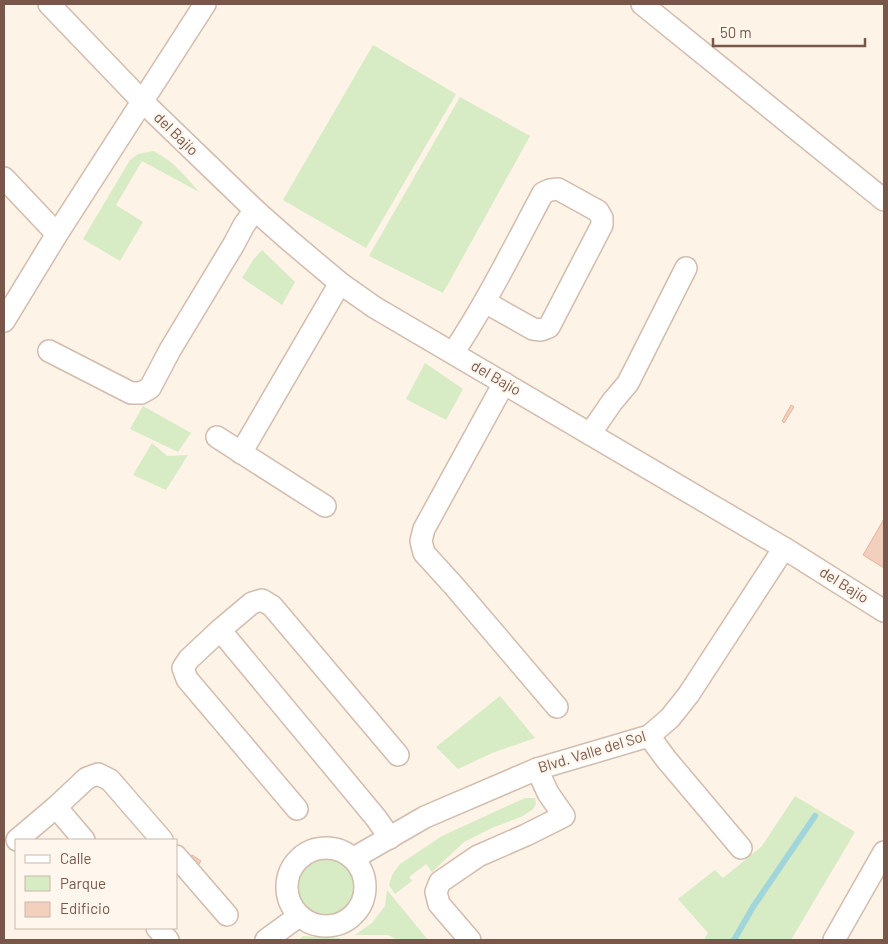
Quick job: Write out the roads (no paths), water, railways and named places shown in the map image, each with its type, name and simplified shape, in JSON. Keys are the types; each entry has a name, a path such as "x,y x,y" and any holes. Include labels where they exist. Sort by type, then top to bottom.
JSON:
{"street":[{"name":"del Bajío","path":"49,4 142,101 256,210 340,283 374,307 784,548 884,611"},
{"path":"4,321 57,234 205,4"},
{"path":"642,4 884,200"},
{"path":"4,178 57,234"},
{"path":"453,353 485,302 543,193 550,190 558,190 598,211 602,218 602,225 549,327 541,330 533,329 485,302"},
{"path":"49,351 131,393 141,393 150,388 170,350 244,225 256,210"},
{"path":"590,434 628,383 686,268"},
{"path":"242,453 340,283"},
{"path":"504,383 424,529 421,541 424,553 557,707"},
{"path":"217,437 324,506"},
{"name":"Blvd. Valle del Sol","path":"354,858 425,817 537,769 649,736 670,718 689,694 784,548"},
{"path":"297,809 186,679 183,668 189,658 252,603 262,600 272,606 398,755"},
{"path":"220,630 376,818 390,838"},
{"path":"649,736 741,848"},
{"path":"470,940 439,904 436,892 440,882 478,856 564,816 548,793 537,769"},
{"path":"17,839 87,778 98,774 110,780 161,839"},
{"path":"56,807 83,839"},
{"path":"4,850 15,841"},
{"path":"322,847 334,848 354,858 361,867 365,877 366,889 364,900 359,910 341,924 330,926 319,926 299,916 288,896 287,885 289,874 294,864 302,855 322,847"},
{"path":"834,940 884,852"},
{"path":"178,858 228,915"},
{"path":"266,940 299,916"},
{"path":"158,929 168,940"}],"waterway":[{"path":"734,940 753,907 815,816"}]}
